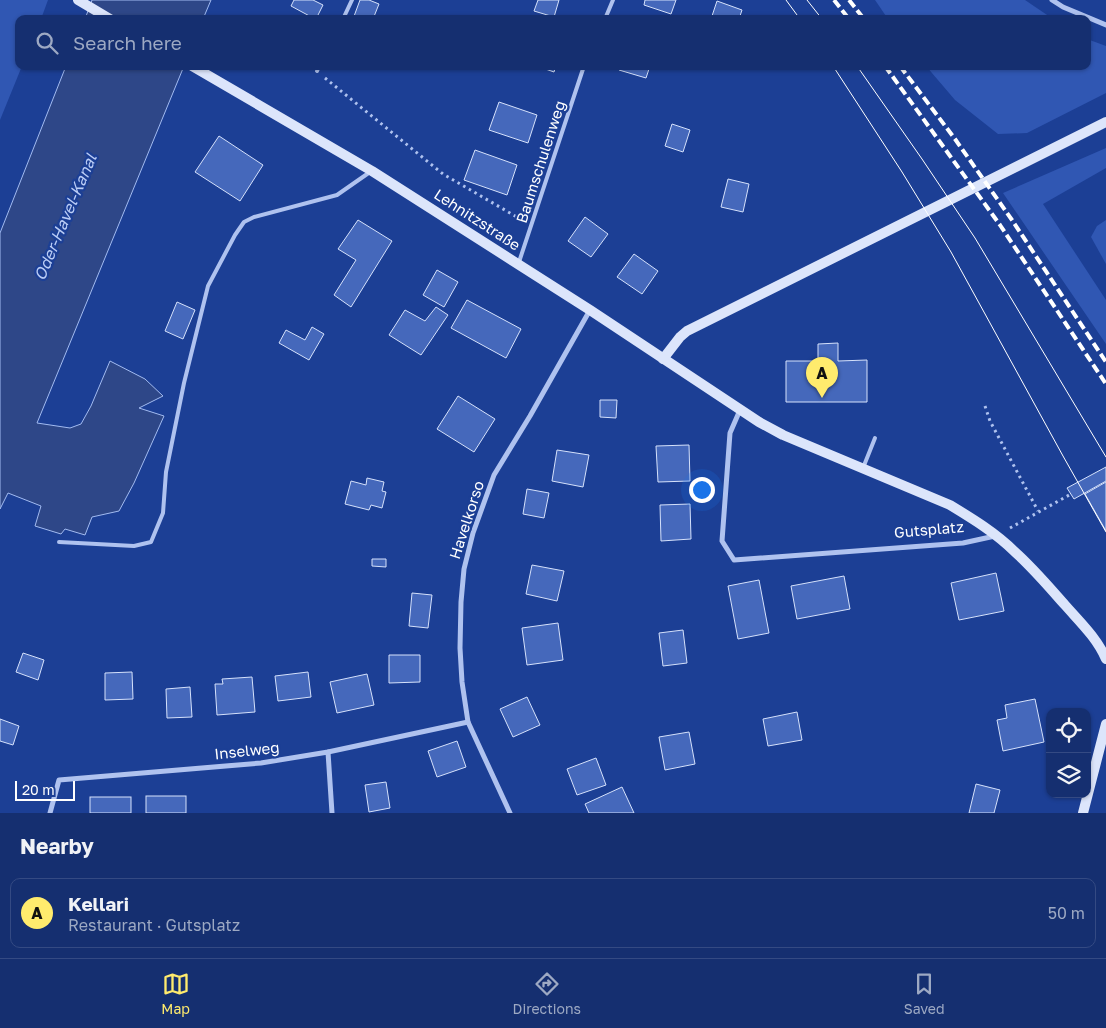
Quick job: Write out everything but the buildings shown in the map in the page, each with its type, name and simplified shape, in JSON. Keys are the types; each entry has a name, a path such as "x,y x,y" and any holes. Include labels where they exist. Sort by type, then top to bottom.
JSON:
{"main road":[{"path":"78,0 103,15"},
{"name":"Lehnitzstraße","path":"199,70 372,171 590,310 740,410"},
{"path":"663,359 687,331 1106,122"},
{"name":"Gutsplatz","path":"740,410 784,435 950,505 972,518 996,536"},
{"path":"996,536 1029,565 1078,619 1101,647 1106,659"},
{"path":"1083,813 1106,724"}],"street":[{"path":"1052,0 1082,15"},
{"path":"1091,19 1106,25"},
{"name":"Havelkorso","path":"510,813 468,722 462,682 460,648 464,569 473,532 494,475 590,310"},
{"name":"Gutsplatz","path":"740,410 730,433 722,541 734,560 963,543 996,536"},
{"name":"Inselweg","path":"50,813 59,780 261,763 328,752 468,722"},
{"path":"328,752 332,813"}],"lane":[{"path":"345,15 352,0"},
{"path":"607,15 613,0"},
{"name":"Baumschulenweg","path":"518,264 583,70"},
{"path":"59,542 134,546 150,542 162,513 167,463 208,286 235,235 244,222 254,217 337,195 372,171"},
{"path":"863,468 875,438"}],"path":[{"path":"316,71 443,174 531,226"},
{"path":"985,406 990,421 1038,511"},
{"path":"996,536 1070,494"}],"shaded area":[{"path":"0,0 48,0 42,15 15,15 15,70 20,70 0,120"},
{"path":"875,0 1025,0 1047,15 885,15"},
{"path":"1091,40 1106,46 1106,93 1027,133 998,134 955,100 929,70 1091,70"},
{"path":"1106,148 1106,168 1043,204 1106,300 1106,344 1003,193"},
{"path":"1106,220 1106,264 1091,237 1097,226"}],"water":[{"path":"92,0 211,0 205,15 86,15"},
{"name":"Oder-Havel-Kanal","path":"64,70 182,70 37,423 70,428 81,424 91,406 110,361 145,379 163,396 139,408 164,416 134,483 119,511 92,517 85,535 65,529 61,534 35,526 41,506 8,493 0,509 0,233"}],"tram line":[{"path":"786,0 797,15"},
{"path":"807,0 819,15"},
{"path":"836,70 951,252 1106,532"},
{"path":"860,70 975,238 1106,457"}],"railway":[{"path":"834,0 846,15"},
{"path":"849,0 861,15"},
{"path":"888,70 1000,225 1106,384"},
{"path":"903,70 1012,220 1106,362"}],"place":[{"name":"Kellari","path":"822,398"}]}
